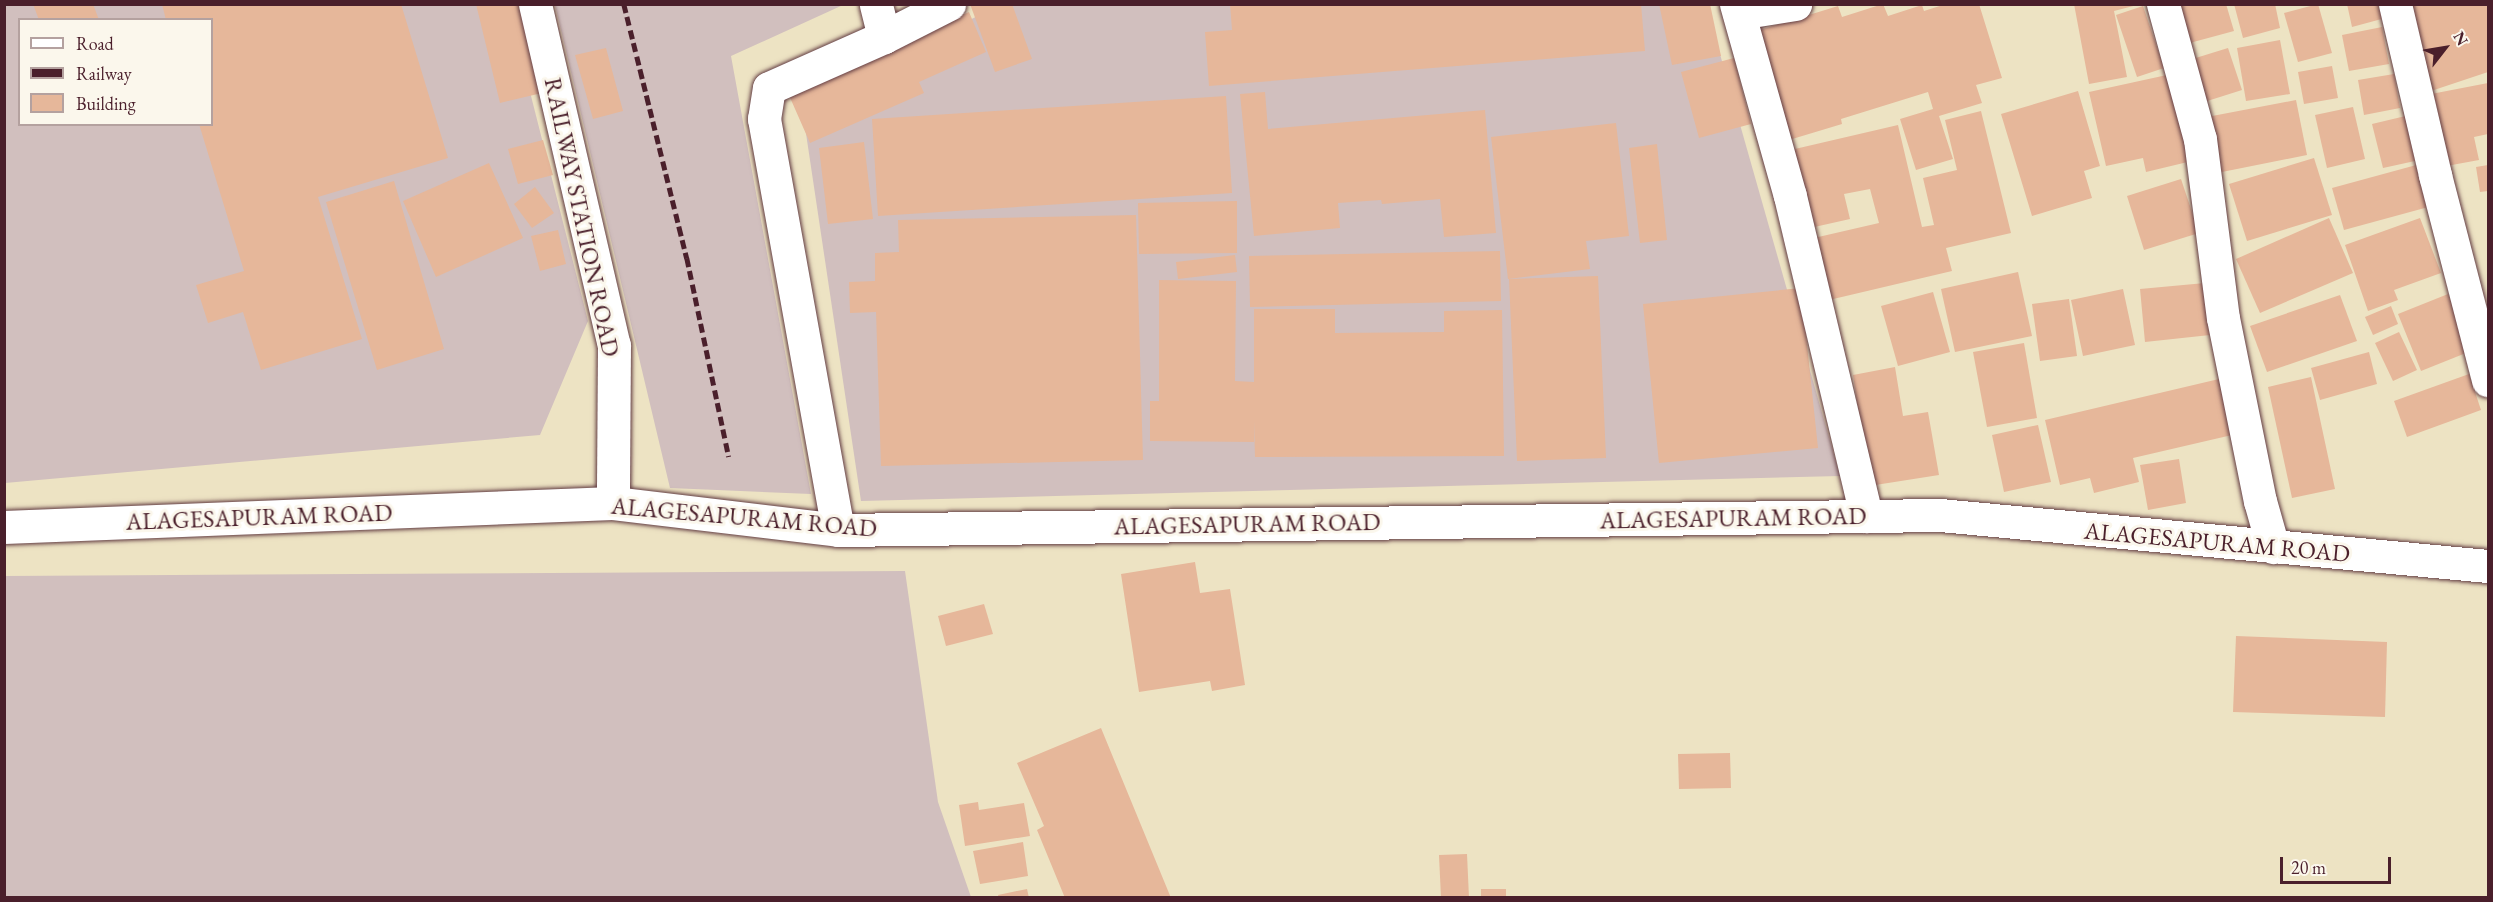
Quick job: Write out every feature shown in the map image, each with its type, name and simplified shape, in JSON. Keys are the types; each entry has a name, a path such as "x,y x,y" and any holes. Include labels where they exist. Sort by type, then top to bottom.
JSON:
{"street":[{"name":"RAILWAY STATION ROAD","path":"535,4 614,345 613,503"},
{"path":"876,4 884,37"},
{"path":"838,530 764,119 769,88 884,37 949,4"},
{"path":"1795,4 1737,9 1790,196 1866,516"},
{"path":"2163,4 2200,139 2223,318 2260,501 2273,547"},
{"path":"2396,4 2435,175 2488,380"},
{"name":"ALAGESAPURAM ROAD","path":"4,527 613,503 838,530 1940,515 2488,566"}],"shaded area":[{"path":"5,5 508,5 588,321 540,435 5,483"},
{"path":"555,5 843,5 731,56 811,494 670,488"},
{"path":"1001,5 1706,5 1840,476 861,501 801,100"},
{"path":"905,571 938,802 971,897 5,897 5,576"}],"building":[{"path":"33,4 93,4 98,18 38,18"},
{"path":"162,4 401,4 448,158 318,197 362,339 261,370 243,312 208,323 196,285 244,271 200,126 213,126 213,18 166,18"},
{"path":"476,4 520,4 542,93 500,103"},
{"path":"970,4 1012,4 1032,59 995,72"},
{"path":"1230,4 1641,4 1645,51 1209,86 1205,32 1232,30"},
{"path":"1659,4 1710,4 1721,56 1672,65"},
{"path":"1883,4 1888,16 1922,5 1924,11 1946,4 1979,4 2002,78 1976,85 1982,103 1939,116 1953,159 1916,170 1900,119 1933,109 1928,92 1841,119 1842,124 1779,143 1747,34 1838,6 1842,17"},
{"path":"2074,4 2141,4 2114,11 2127,77 2089,84"},
{"path":"2175,4 2226,4 2234,31 2186,44"},
{"path":"2234,4 2275,4 2280,28 2243,38"},
{"path":"2318,4 2332,53 2298,62 2284,13"},
{"path":"2347,4 2385,4 2389,17 2352,27"},
{"path":"2406,5 2488,5 2488,72 2428,92"},
{"path":"2143,6 2164,68 2137,77 2116,15"},
{"path":"969,12 986,52 919,82 924,93 810,143 788,93"},
{"path":"2382,27 2389,64 2349,71 2342,35"},
{"path":"2280,40 2290,94 2246,101 2237,48"},
{"path":"606,48 623,111 593,119 575,55"},
{"path":"2228,48 2242,90 2201,103 2186,61"},
{"path":"1734,58 1751,124 1699,138 1681,72"},
{"path":"2332,66 2338,98 2304,104 2298,72"},
{"path":"2176,73 2196,160 2146,172 2143,158 2106,166 2089,92"},
{"path":"2394,74 2400,108 2364,115 2358,80"},
{"path":"2488,83 2488,134 2474,137 2479,160 2441,167 2426,95"},
{"path":"2078,91 2100,166 2084,171 2092,198 2032,216 2001,114"},
{"path":"1265,92 1268,129 1485,110 1496,233 1444,237 1440,199 1382,204 1381,200 1338,203 1340,228 1254,236 1240,94"},
{"path":"1226,96 1232,193 878,216 872,119"},
{"path":"2296,100 2307,155 2217,173 2207,117"},
{"path":"2353,107 2365,159 2327,168 2315,115"},
{"path":"1981,111 2011,233 1946,248 1952,271 1829,300 1814,238 1879,223 1870,189 1844,194 1850,219 1801,230 1782,152 1898,125 1922,227 1934,225 1923,178 1957,170 1945,120"},
{"path":"2414,114 2424,159 2383,168 2372,124"},
{"path":"1616,123 1629,236 1586,241 1590,269 1508,279 1491,137"},
{"path":"543,140 553,175 518,184 508,149"},
{"path":"864,142 873,219 828,224 819,148"},
{"path":"1657,144 1667,240 1640,243 1629,148"},
{"path":"2314,158 2332,215 2247,241 2229,184"},
{"path":"489,163 523,238 436,277 403,201"},
{"path":"2420,164 2432,206 2344,230 2332,188"},
{"path":"2488,165 2488,191 2480,192 2476,167"},
{"path":"2181,179 2199,233 2144,250 2127,196"},
{"path":"394,181 444,349 377,370 326,202"},
{"path":"535,187 554,213 532,228 514,204"},
{"path":"1237,201 1237,253 1139,254 1138,203"},
{"path":"1136,215 1143,460 881,466 876,312 850,313 849,282 875,281 875,253 899,252 898,220"},
{"path":"2329,218 2353,273 2260,313 2236,259"},
{"path":"2420,218 2441,273 2394,290 2398,300 2368,311 2345,245"},
{"path":"558,230 566,264 540,271 531,236"},
{"path":"1500,251 1501,301 1250,307 1249,256"},
{"path":"1235,255 1237,272 1178,279 1176,262"},
{"path":"2018,272 2032,336 1955,352 1941,289"},
{"path":"1598,276 1606,458 1517,461 1509,279"},
{"path":"1159,280 1236,281 1235,381 1254,382 1254,309 1335,309 1335,333 1444,332 1444,311 1502,310 1504,456 1255,457 1254,421 1254,442 1150,441 1150,401 1159,401"},
{"path":"2205,283 2210,335 2145,342 2140,289"},
{"path":"1801,288 1818,448 1659,463 1643,304"},
{"path":"2123,289 2135,345 2083,356 2071,300"},
{"path":"1933,292 1950,352 1898,366 1881,306"},
{"path":"2448,294 2471,351 2421,371 2398,314"},
{"path":"2340,295 2357,341 2267,372 2250,326"},
{"path":"2069,299 2077,356 2040,361 2032,304"},
{"path":"2391,306 2398,324 2373,335 2365,317"},
{"path":"2399,332 2417,370 2393,381 2375,343"},
{"path":"2024,343 2037,418 1987,427 1973,352"},
{"path":"2369,352 2377,384 2320,400 2311,368"},
{"path":"1895,367 1903,416 1928,412 1939,475 1869,486 1853,375"},
{"path":"2469,374 2481,410 2407,437 2394,401"},
{"path":"2311,377 2335,489 2292,498 2268,387"},
{"path":"2219,379 2232,435 2133,458 2139,482 2094,493 2090,478 2060,485 2045,420"},
{"path":"2038,425 2051,482 2004,492 1992,435"},
{"path":"2179,459 2186,503 2148,510 2140,465"},
{"path":"1195,562 1200,593 1230,589 1245,685 1212,691 1210,681 1139,692 1121,574"},
{"path":"984,604 993,634 946,646 938,616"},
{"path":"2236,636 2387,642 2385,717 2233,712"},
{"path":"1101,728 1171,898 1065,898 1037,830 1044,826 1017,763"},
{"path":"1730,753 1731,788 1679,789 1678,754"},
{"path":"978,802 979,810 1024,803 1030,836 965,846 959,805"},
{"path":"1023,842 1028,876 980,884 973,851"},
{"path":"1467,854 1469,898 1441,898 1439,855"},
{"path":"1027,889 1029,898 999,898 998,895"},
{"path":"1481,889 1506,889 1506,898 1481,898"}],"railway":[{"path":"624,4 687,258 729,457"}]}
